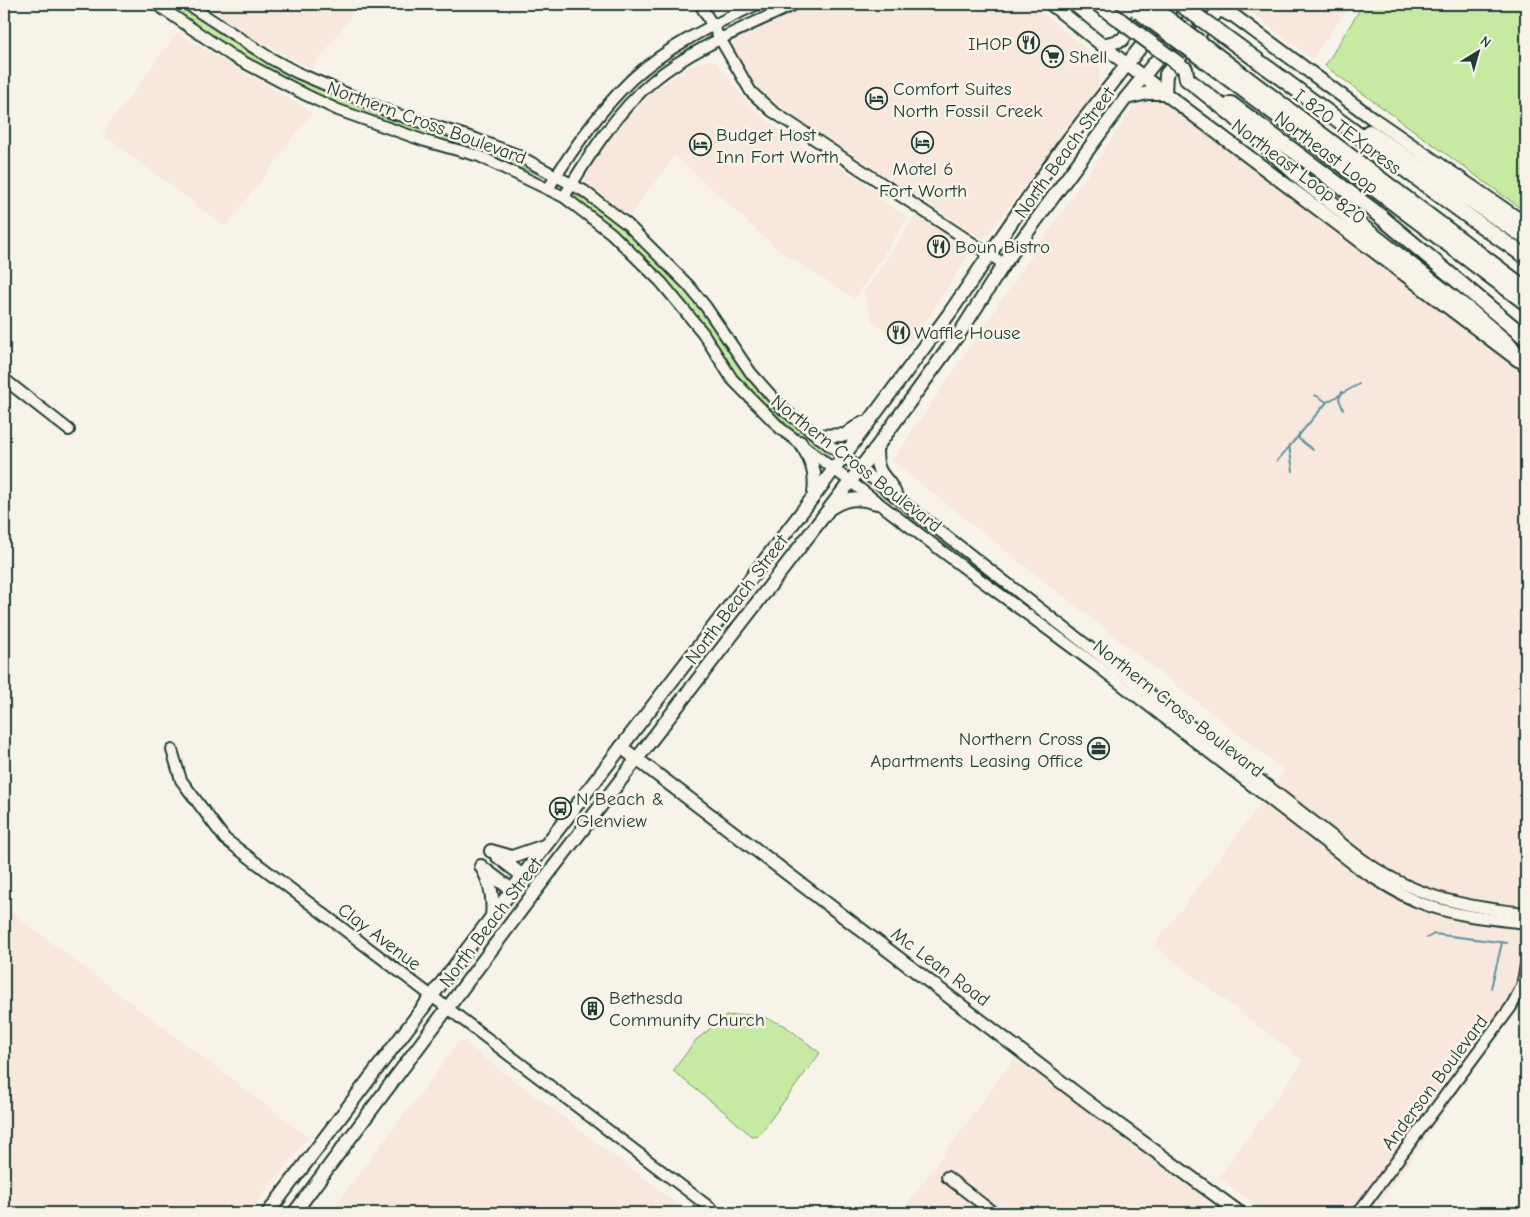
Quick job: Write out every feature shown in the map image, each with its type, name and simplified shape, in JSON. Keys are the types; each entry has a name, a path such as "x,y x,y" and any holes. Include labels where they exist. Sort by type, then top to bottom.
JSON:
{"highway":[{"name":"Northeast Loop","path":"1098,4 1374,211 1526,338"},
{"name":"Northeast Loop","path":"1180,4 1468,216 1526,256"},
{"name":"I 820 TEXpress","path":"1141,5 1526,303"},
{"name":"I 820 TEXpress","path":"1196,47 1367,169 1526,290"},
{"path":"1183,67 1187,79 1234,116 1278,158 1470,311 1506,342 1526,365"},
{"path":"1278,76 1295,80 1422,169 1526,238"},
{"path":"1367,169 1381,172 1526,279"},
{"path":"1491,276 1501,293 1526,314"}],"main road":[{"name":"Northeast Loop 820","path":"1051,4 1143,77 1526,365"},
{"name":"North Beach Street","path":"268,1213 546,845 814,496 949,314 988,254 1062,148 1174,4"},
{"name":"North Beach Street","path":"294,1213 448,1010 536,890 638,760 876,448 963,328 1004,264 1126,98 1202,4"},
{"path":"1218,4 1310,74 1526,224"},
{"path":"1231,4 1244,23"},
{"path":"1103,45 1122,40 1141,5"},
{"path":"1126,98 1148,93 1165,93 1166,74 1217,12 1221,10 1244,23"},
{"path":"818,436 845,435 880,406"},
{"path":"800,442 813,467 816,481 814,496"},
{"path":"876,448 878,472 896,496"},
{"path":"828,509 845,499 862,499 877,503"},
{"name":"Mc Lean Road","path":"621,747 1089,1103 1240,1213"},
{"path":"523,876 491,851 512,857 546,845"},
{"path":"492,917 492,893 488,878 480,866 512,890"}],"street":[{"name":"Northern Cross Boulevard","path":"156,4 232,56 306,96 338,110 425,141 480,156 564,197 611,234 661,282 703,333 732,379 781,429 849,482 1113,678 1265,797 1386,886 1421,903 1445,910 1526,923"},
{"name":"Northern Cross Boulevard","path":"187,4 270,58 314,81 392,113 473,138 515,154 572,183 626,224 666,260 706,307 768,394 843,456 1382,874 1429,896 1496,910 1526,913"},
{"path":"700,4 751,92 772,111 1004,264"},
{"path":"548,189 556,174 586,131 632,79 665,54 712,25 758,4"},
{"path":"564,197 599,143 639,94 669,70 720,39 795,4"},
{"path":"4,379 68,430"},
{"path":"1113,678 1119,669"},
{"name":"Clay Avenue","path":"172,750 181,780 225,840 718,1213"},
{"name":"Anderson Boulevard","path":"1358,1213 1511,1007 1522,986 1526,965"},
{"path":"947,1177 994,1213"}],"shaded area":[{"path":"202,4 340,4 353,14 312,69 253,38"},
{"path":"811,4 1032,4 1092,54 1100,69 1098,87 988,235 985,238 978,236 808,127 760,90 739,64 729,45"},
{"path":"1239,4 1352,4 1312,58"},
{"path":"177,33 312,112 226,227 102,134"},
{"path":"710,59 715,61 754,111 794,140 880,192 877,197 908,217 855,299 781,252 675,156 629,216 585,184 584,175 625,117 657,88 694,64"},
{"path":"1156,98 1165,100 1526,375 1526,987 1524,999 1373,1213 1266,1213 1219,1177 1304,1061 1154,946 1285,771 892,461 1133,108 1145,100"},
{"path":"916,215 970,252 931,314 906,347 871,320 864,293"},
{"path":"4,907 308,1137 249,1213 4,1213"},
{"path":"461,1040 683,1208 679,1213 329,1213"},
{"path":"1015,1058 1225,1213 900,1213"}],"green space":[{"path":"162,4 176,4 246,51 313,85 367,108 490,150 518,162 544,177 487,154 391,126 329,102 252,63"},
{"path":"1359,4 1526,4 1526,212 1325,66 1362,6"},
{"path":"572,194 580,197 612,220 657,259 697,304 749,379 769,402 811,437 828,454 825,455 755,396 735,374 667,283 633,248 571,197"},
{"path":"905,514 934,535 952,545 1059,628 1038,616 901,517"},
{"path":"755,1014 784,1025 820,1053 759,1135 751,1136 727,1114 673,1071 696,1040 726,1016"}],"waterway":[{"path":"1277,461 1327,402 1359,384"},
{"path":"1342,392 1339,399 1343,409"},
{"path":"1315,395 1327,402"},
{"path":"1299,433 1299,439 1313,450"},
{"path":"1289,445 1293,471"},
{"path":"1427,938 1434,934 1507,943"},
{"path":"1491,988 1502,943"}],"place":[{"name":"IHOP","path":"1028,43"},
{"name":"Shell","path":"1053,56"},
{"name":"Comfort Suites North Fossil Creek","path":"877,99"},
{"name":"Motel 6 Fort Worth","path":"923,142"},
{"name":"Budget Host Inn Fort Worth","path":"700,145"},
{"name":"Boun Bistro","path":"939,246"},
{"name":"Waffle House","path":"898,332"},
{"name":"Northern Cross Apartments Leasing Office","path":"1099,749"},
{"name":"N Beach & Glenview","path":"560,809"},
{"name":"Bethesda Community Church","path":"593,1008"}]}
